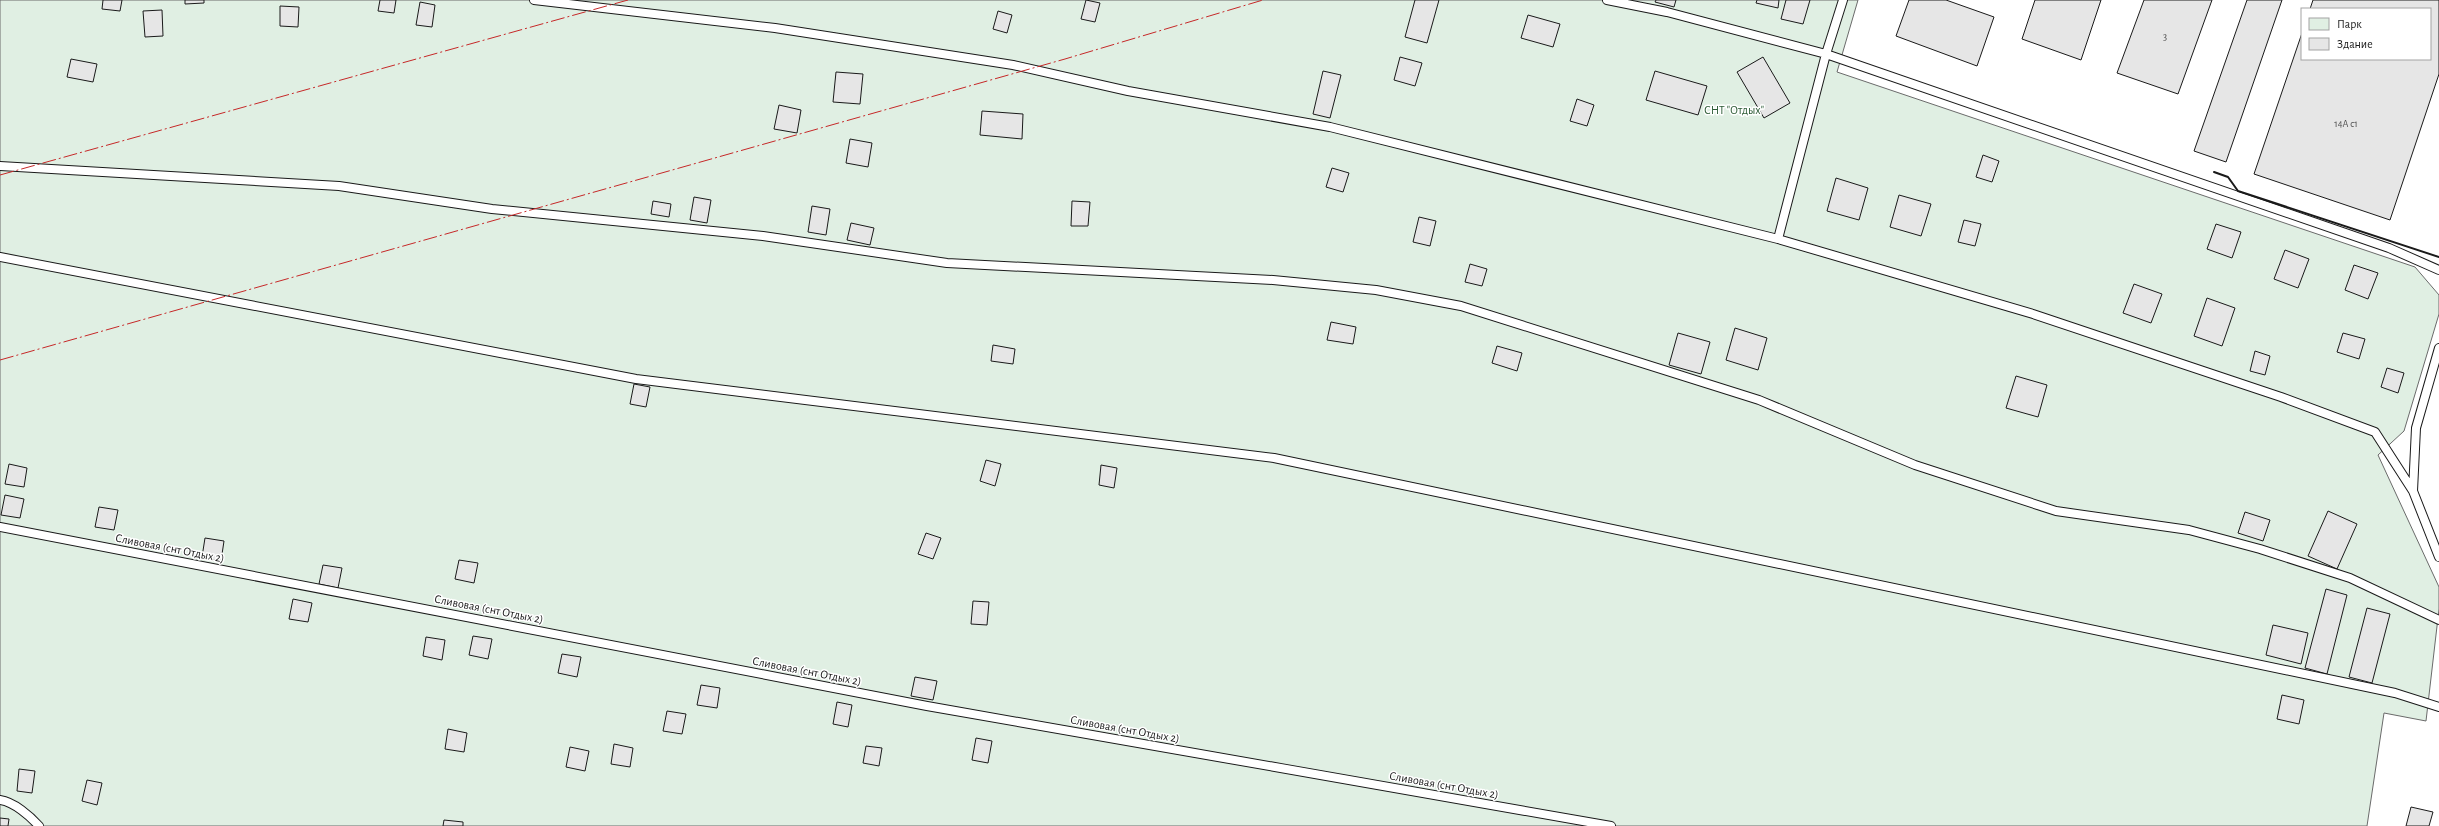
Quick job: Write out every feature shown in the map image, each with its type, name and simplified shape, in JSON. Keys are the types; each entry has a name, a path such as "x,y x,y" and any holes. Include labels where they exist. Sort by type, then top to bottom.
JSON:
{"lane":[{"path":"534,0 775,28 1013,65 1128,92 1330,127 1778,239 2033,314 2336,417 2375,432 2413,491 2439,556"},
{"path":"1607,0 1667,12 1826,54 2388,248 2439,270"},
{"path":"1778,239 1826,54 1843,0"},
{"path":"0,166 339,186 492,209 764,236 948,263 1273,280 1376,290 1454,304 1759,400 1916,465 2056,511 2189,530 2350,578 2439,620"},
{"path":"0,257 636,379 1274,458 2395,693 2439,707"},
{"path":"2413,491 2416,428 2439,348"},
{"name":"Сливовая (снт Отдых 2)","path":"0,528 927,706 1611,826"},
{"path":"0,800 5,801 32,818 39,826"}],"green space":[{"name":"СНТ \"Отдых\"","path":"0,0 1858,0 1837,72 2415,267 2439,295 2439,314 2404,431 2378,455 2439,587 2439,609 2426,721 2384,713 2367,826 0,826"}],"building":[{"path":"103,0 122,0 120,11 102,9"},
{"path":"185,0 204,0 204,3 185,4"},
{"path":"380,0 396,0 394,13 378,11"},
{"path":"1086,0 1100,3 1095,22 1081,19"},
{"path":"1415,0 1439,0 1427,43 1405,37"},
{"path":"1656,0 1676,0 1674,7 1655,2"},
{"path":"1757,0 1779,0 1778,8 1756,3"},
{"path":"1786,0 1810,0 1803,24 1781,19"},
{"path":"1909,0 1946,0 1994,17 1977,66 1896,36"},
{"path":"2035,0 2101,0 2081,60 2022,39"},
{"path":"2144,0 2212,0 2178,94 2117,73"},
{"path":"2247,0 2282,0 2226,162 2194,151"},
{"path":"2313,0 2439,0 2439,74 2390,220 2254,174 2301,36 2301,60 2431,60 2431,8 2310,8"},
{"path":"420,2 435,5 432,27 416,25"},
{"path":"280,6 299,7 298,27 280,26"},
{"path":"162,10 163,36 145,37 143,11"},
{"path":"998,11 1012,15 1007,33 993,29"},
{"path":"1528,15 1560,24 1553,47 1521,38"},
{"path":"1400,57 1422,63 1415,86 1394,80"},
{"path":"1763,57 1790,103 1764,118 1737,72"},
{"path":"71,59 97,64 93,82 67,77"},
{"path":"1323,71 1341,75 1330,118 1313,114"},
{"path":"1655,71 1707,86 1698,115 1646,100"},
{"path":"836,72 863,74 860,104 833,102"},
{"path":"1577,99 1594,105 1587,126 1570,121"},
{"path":"779,105 801,110 797,133 774,129"},
{"path":"982,111 1023,114 1022,139 980,135"},
{"path":"850,139 872,143 868,167 846,163"},
{"path":"1983,155 1999,161 1992,182 1976,177"},
{"path":"1332,168 1349,173 1343,192 1326,187"},
{"path":"1836,178 1868,188 1859,220 1827,211"},
{"path":"1899,195 1931,204 1921,236 1890,227"},
{"path":"694,197 711,200 707,223 690,220"},
{"path":"653,201 671,204 669,217 651,214"},
{"path":"1072,201 1090,202 1088,226 1071,226"},
{"path":"812,206 830,209 826,235 808,232"},
{"path":"1419,217 1436,221 1430,246 1413,242"},
{"path":"1964,220 1981,224 1975,246 1958,242"},
{"path":"851,223 874,228 870,245 847,240"},
{"path":"2216,224 2241,232 2232,258 2207,249"},
{"path":"2285,250 2309,259 2298,288 2274,279"},
{"path":"1470,264 1487,269 1482,286 1465,282"},
{"path":"2354,265 2378,273 2368,299 2345,290"},
{"path":"2134,284 2162,294 2151,323 2123,313"},
{"path":"2207,298 2235,308 2222,346 2194,336"},
{"path":"1331,322 1356,327 1353,344 1327,340"},
{"path":"1735,328 1767,338 1758,370 1726,360"},
{"path":"1678,333 1710,342 1701,374 1669,365"},
{"path":"2343,333 2365,339 2359,359 2337,352"},
{"path":"993,345 1015,349 1013,364 991,361"},
{"path":"1497,346 1522,353 1517,371 1492,363"},
{"path":"2255,351 2270,356 2265,375 2250,371"},
{"path":"2387,368 2404,373 2398,393 2381,387"},
{"path":"2016,376 2047,385 2038,417 2006,408"},
{"path":"634,384 650,387 646,407 630,404"},
{"path":"986,460 1001,464 995,486 980,481"},
{"path":"9,464 27,468 24,487 5,484"},
{"path":"1101,465 1117,468 1114,488 1099,485"},
{"path":"5,495 24,499 20,518 1,515"},
{"path":"99,507 118,510 114,530 95,527"},
{"path":"2328,511 2357,524 2337,569 2308,556"},
{"path":"2245,512 2270,520 2263,541 2238,533"},
{"path":"926,533 941,538 933,559 918,554"},
{"path":"205,538 224,541 221,561 202,557"},
{"path":"459,560 478,563 474,583 455,579"},
{"path":"323,565 342,568 338,588 319,584"},
{"path":"2326,589 2347,595 2327,674 2305,668"},
{"path":"293,599 312,603 308,622 289,619"},
{"path":"973,601 989,602 987,625 971,624"},
{"path":"2367,608 2390,614 2372,683 2349,677"},
{"path":"2273,625 2308,633 2301,664 2266,655"},
{"path":"473,636 492,639 488,659 469,655"},
{"path":"426,637 445,640 442,660 423,656"},
{"path":"562,654 581,657 577,677 558,673"},
{"path":"915,677 937,681 933,700 911,696"},
{"path":"701,685 720,688 717,708 697,705"},
{"path":"2282,695 2304,700 2299,724 2277,719"},
{"path":"837,702 852,705 848,727 833,724"},
{"path":"667,711 686,714 682,734 663,731"},
{"path":"448,729 467,733 464,752 445,749"},
{"path":"976,738 992,741 988,763 972,760"},
{"path":"614,744 633,748 630,767 611,764"},
{"path":"866,746 882,748 879,766 863,763"},
{"path":"570,747 589,751 585,771 566,767"},
{"path":"19,769 35,771 32,793 17,791"},
{"path":"87,780 102,783 97,805 82,801"},
{"path":"2411,807 2433,812 2429,826 2406,826"},
{"path":"0,818 9,819 8,826 0,826"},
{"path":"444,820 463,822 463,826 443,826"}],"wall":[{"path":"2214,172 2228,177 2238,191 2439,257"}],"power":[{"path":"0,175 628,0"},
{"path":"0,360 1065,59 1263,0"}]}
